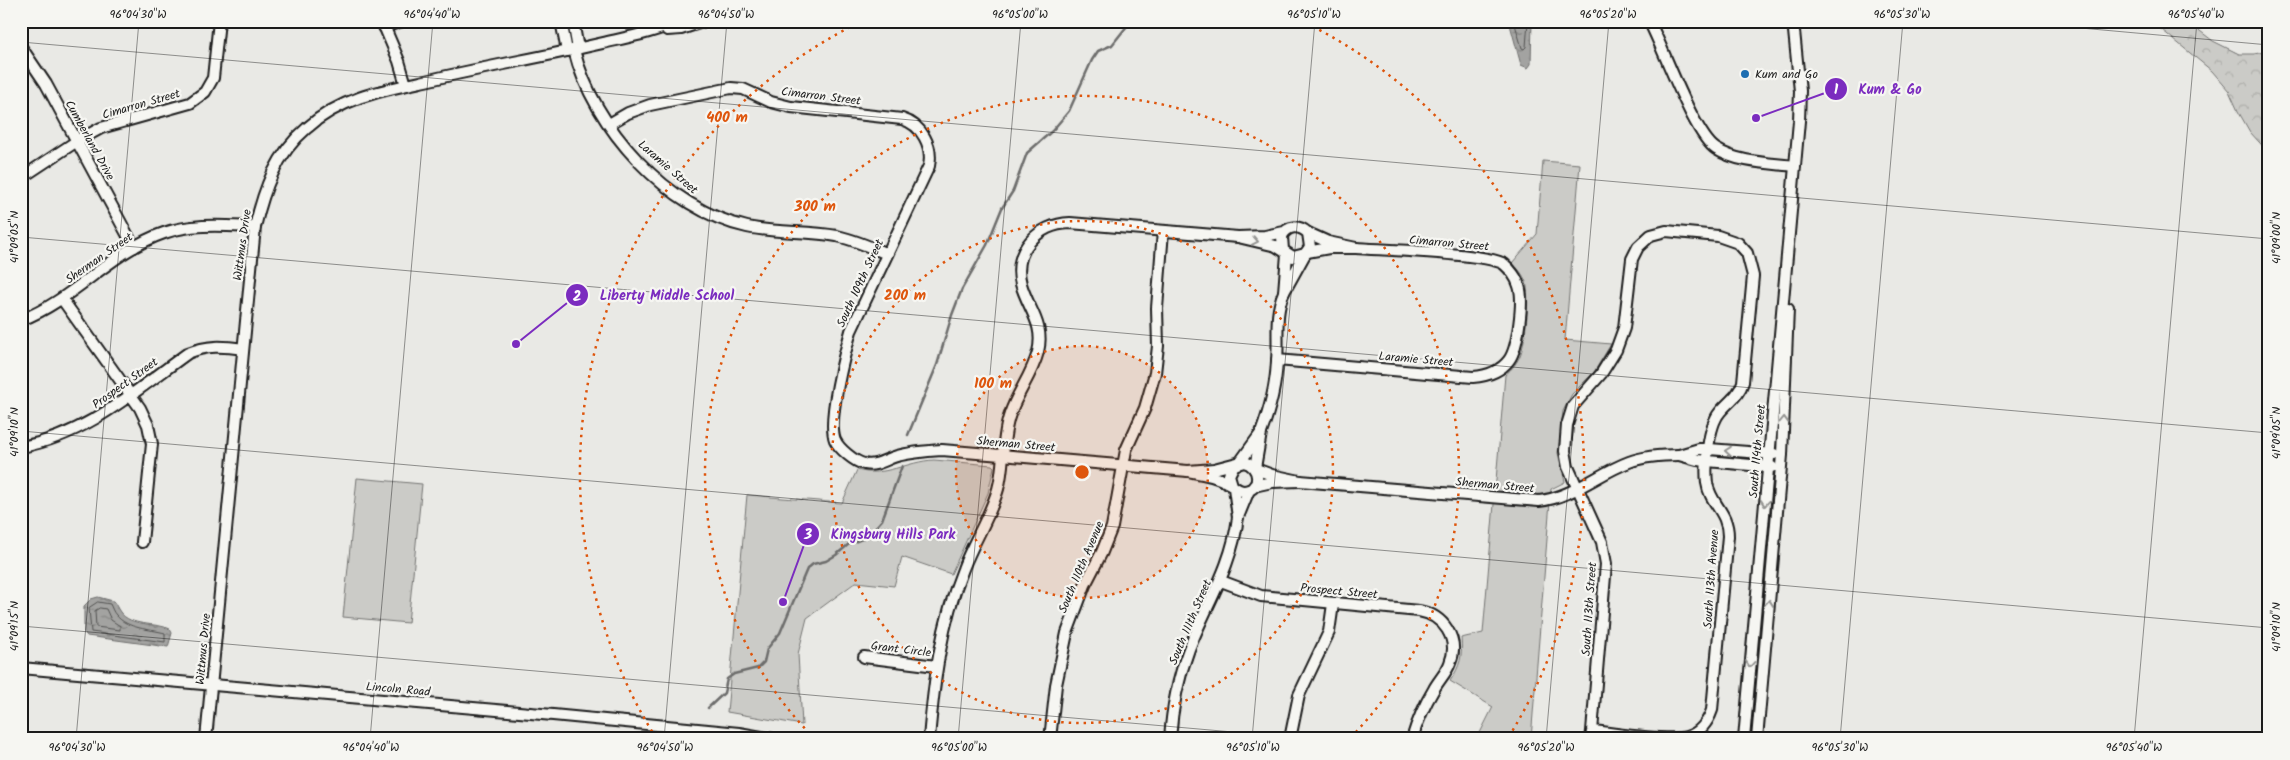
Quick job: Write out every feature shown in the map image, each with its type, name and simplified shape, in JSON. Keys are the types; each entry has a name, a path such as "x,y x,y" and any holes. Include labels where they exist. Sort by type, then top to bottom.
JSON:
{"street":[{"name":"Cimarron Street","path":"21,178 77,141 102,128 190,103 205,92 213,78 219,21"},
{"path":"402,21 383,24 399,61 406,85"},
{"path":"561,21 573,50"},
{"path":"573,21 573,50"},
{"name":"Wittmus Drive","path":"206,739 255,227 261,200 273,168 289,146 307,127 338,105 379,91 573,50 651,31 680,21"},
{"name":"Wittmus Drive","path":"651,31 681,29 705,21"},
{"path":"1649,21 1701,132 1715,149 1735,157 1795,166"},
{"name":"South 114th Street","path":"1744,739 1799,122 1800,91 1793,21"},
{"name":"Cumberland Drive","path":"21,47 46,84 134,247"},
{"name":"Laramie Street","path":"573,50 579,70 609,124 627,150 675,193 707,213 752,228 844,238 887,254"},
{"name":"Cimarron Street","path":"609,124 628,113 650,105 731,88 743,89 786,106 896,117 909,121 918,128"},
{"name":"South 109th Street","path":"847,454 835,440 834,422 844,353 851,330 929,163 928,145 918,128"},
{"name":"South 114th Street","path":"1757,739 1782,455 1795,166"},
{"path":"929,739 936,666 955,590 969,552 994,500 1000,481 1005,436 1010,414 1034,365 1039,345 1036,318 1022,284 1020,272 1022,256 1027,245 1038,233 1061,223 1238,237 1267,236 1296,227 1308,233 1311,242 1284,292 1277,315 1278,360 1272,397 1261,433 1255,469 1258,478 1251,488 1241,491 1233,487 1229,475 1231,468 1239,463 1261,433"},
{"name":"Sherman Street","path":"21,320 44,311 134,247 164,234 195,226 255,227"},
{"name":"South 110th Avenue","path":"1050,739 1056,685 1067,633 1084,584 1102,552 1112,527 1128,443 1148,399 1156,368 1157,308 1163,231"},
{"name":"South 113th Avenue","path":"1592,735 1685,737 1696,732 1707,722 1714,704 1728,536 1725,516 1709,492 1707,477 1709,449 1716,418 1738,393 1743,382 1753,276 1750,258 1738,243 1718,236 1666,231 1643,241"},
{"path":"1284,232 1281,241 1285,252 1284,292"},
{"name":"Cimarron Street","path":"1308,233 1328,242 1356,248"},
{"path":"1238,237 1267,243 1293,257 1306,253"},
{"name":"South 113th Street","path":"1592,735 1606,564 1602,542 1568,467 1566,456 1569,417 1577,400 1608,366 1620,342 1626,319 1632,259 1643,241"},
{"name":"Cimarron Street","path":"1306,253 1329,248 1356,248 1483,258 1498,261 1509,270 1520,287 1518,324"},
{"path":"62,299 131,394 148,425 152,444 142,542"},
{"name":"Laramie Street","path":"1278,360 1482,376 1496,372 1509,361 1516,345 1518,324"},
{"name":"Prospect Street","path":"21,447 46,443 73,432 96,419 188,353 199,348 217,346 243,349"},
{"name":"Sherman Street","path":"1679,455 1699,449 1709,449 1782,455"},
{"name":"Sherman Street","path":"847,454 863,464 878,464 895,456 925,451 1188,471 1213,476 1233,487"},
{"name":"Sherman Street","path":"1255,469 1272,476 1300,481 1529,501 1553,499 1628,462 1652,456 1679,455 1708,461 1781,468"},
{"path":"1239,463 1248,463 1255,469"},
{"name":"Sherman Street","path":"1188,471 1214,469 1239,463"},
{"name":"Sherman Street","path":"1251,488 1272,482 1300,481"},
{"name":"South 111th Street","path":"1233,487 1238,517"},
{"name":"South 111th Street","path":"1170,739 1176,692 1186,657 1231,555 1238,517 1251,488"},
{"name":"Prospect Street","path":"1221,581 1261,596 1424,611 1439,619 1450,633 1453,650 1450,664 1433,691 1412,739"},
{"path":"1290,739 1299,695 1329,632 1333,604"},
{"name":"Grant Circle","path":"864,658 936,666"},
{"name":"Lincoln Road","path":"21,668 738,733 773,739"}],"green space":[{"path":"2151,21 2187,21 2213,41 2239,54 2269,51 2269,153 2250,132 2229,91 2212,71"},
{"path":"1543,161 1580,164 1565,340 1611,344 1594,372 1572,394 1563,411 1558,453 1565,482 1551,489 1531,739 1477,739 1493,707 1450,681 1460,661 1462,650 1461,638 1483,633 1505,375 1521,353 1527,317 1528,297 1526,282 1520,271 1512,263 1537,234"},
{"path":"934,460 992,465 994,467 988,493 951,574 902,557 894,586 856,582 807,618 798,654 802,725 727,712 747,495 842,503 857,470 867,472 886,471"},
{"path":"357,478 422,484 408,623 343,617"}],"water":[{"path":"1509,21 1532,21 1531,64 1528,68 1521,65"},
{"path":"98,597 113,601 120,612 130,620 170,629 172,633 168,647 87,636 84,632 84,606 91,599"}],"waterway":[{"path":"908,435 937,365 962,289 987,245 1002,208 1013,191 1027,153 1052,131 1069,111 1098,51 1112,45 1131,21"},
{"path":"708,708 724,693 727,679 734,674 758,668 764,662 767,649 780,633 807,569 813,564 826,561 849,544 862,539 882,520 902,466"}],"place":[{"name":"Kum and Go","path":"1745,74"},
{"name":"Kum & Go","path":"1756,118"},
{"name":"Liberty Middle School","path":"516,344"},
{"name":"Kingsbury Hills Park","path":"783,602"}]}
